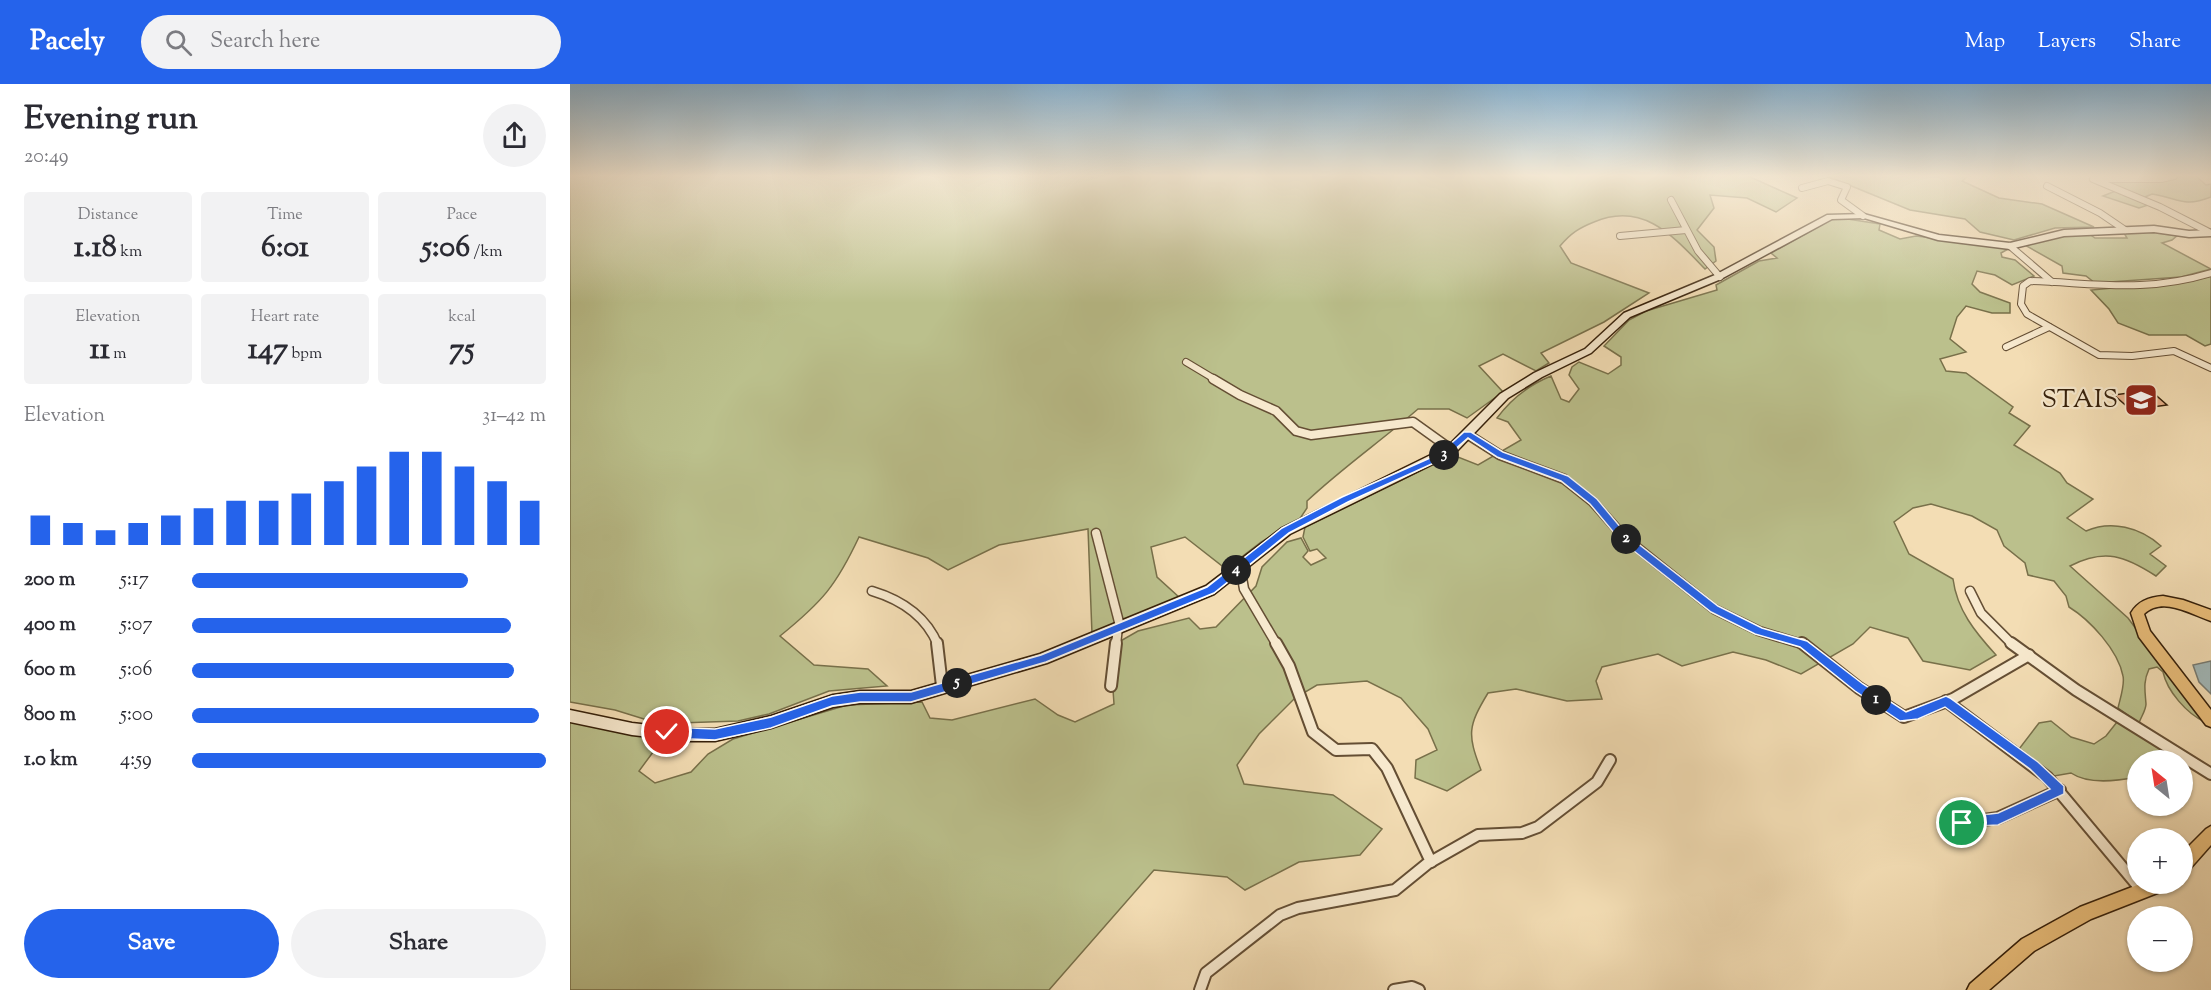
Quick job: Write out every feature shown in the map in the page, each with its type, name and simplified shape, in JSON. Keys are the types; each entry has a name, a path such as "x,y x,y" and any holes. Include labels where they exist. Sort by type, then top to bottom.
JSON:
{"main road":[{"path":"570,716 632,729 685,735 715,735 771,722 832,701 860,697 911,697 942,686 1042,659 1210,590 1270,541 1301,522 1452,450 1504,396 1538,375 1588,351 1627,315 1720,277 1824,219 1833,218"},
{"path":"1871,218 1938,237 2010,246 2054,234 2125,230 2211,233"},
{"path":"2211,616 2165,601 2145,605 2137,613 2144,633 2211,721"},
{"path":"2193,853 2211,834"},
{"path":"1976,990 2028,945 2086,913 2138,894"}],"street":[{"path":"1682,218 1694,247 1720,277"},
{"path":"2108,218 2125,230"},
{"path":"2182,218 2211,233"},
{"path":"1620,236 1686,230"},
{"path":"2010,246 2024,255 2034,270 2054,283"},
{"path":"2211,273 2189,280 2138,285 2027,282 2023,286 2021,300 2025,312 2099,355 2116,356 2174,351 2211,368"},
{"path":"2006,346 2049,327"},
{"path":"1186,362 1240,395 1276,411 1296,431 1311,435 1413,422 1452,450"},
{"path":"1467,434 1500,455 1564,479 1593,502 1624,537 1714,609 1759,631 1804,644 1904,717 1918,714 1984,683 2029,656"},
{"path":"1096,533 1104,556 1119,627 1112,686"},
{"path":"1240,566 1244,588 1289,666 1313,732 1336,750 1372,749 1387,768 1431,862"},
{"path":"872,591 897,600 911,610 932,632 939,650 942,686"},
{"path":"1970,591 1975,609 1984,619 2029,656 2086,699 2211,774"},
{"path":"1946,701 2034,765 2060,790 2127,872"},
{"path":"1200,990 1206,973 1280,915 1298,908 1395,890 1431,862 1484,833 1518,834 1538,827 1597,782 1604,774 1610,760"},
{"path":"1962,823 1998,819 2060,790"},
{"path":"1394,990 1412,987 1419,990"}],"green space":[{"path":"570,218 1607,218 1575,231 1560,246 1571,263 1649,293 1604,322 1541,353 1549,363 1536,371 1503,354 1479,366 1503,392 1467,418 1449,409 1418,409 1307,501 1307,508 1299,520 1261,542 1226,569 1185,537 1151,547 1157,577 1180,598 1092,634 1088,529 999,545 948,570 928,558 859,537 827,592 780,636 814,665 868,669 887,686 829,691 769,714 738,721 679,723 644,719 615,710 570,702"},
{"path":"1639,218 1706,218 1697,230 1714,247 1716,261 1705,269 1669,234"},
{"path":"1843,218 1880,224 1879,230 1900,239 1916,236 2010,248 2001,253 2002,257 2015,260 2034,276 2012,285 1995,275 1977,271 1972,284 1980,292 2010,303 2010,313 1992,313 1966,306 1957,317 1950,339 1966,352 1940,359 1946,371 1966,373 2013,407 2009,413 2030,426 2014,445 2060,473 2067,483 2093,499 2067,518 2086,531 2105,526 2125,527 2144,534 2161,546 2150,554 2166,566 2156,576 2134,563 2114,557 2094,557 2070,566 2128,618 2205,722 2179,701 2169,687 2163,672 2157,667 2149,669 2147,674 2146,706 2139,723 2118,708 2123,680 2115,656 2094,628 2069,607 2066,596 2054,581 2028,575 2025,563 2004,546 1997,530 1972,516 1931,504 1913,508 1894,522 1909,554 1953,579 1958,601 1968,620 1996,655 1970,670 1923,661 1908,638 1870,627 1853,644 1801,674 1766,660 1733,652 1682,666 1658,654 1602,667 1596,681 1602,699 1567,701 1516,689 1488,693 1476,714 1472,730 1473,747 1481,770 1447,791 1415,778 1416,760 1437,750 1428,729 1401,698 1367,681 1317,685 1295,698 1259,734 1237,765 1244,784 1333,795 1382,829 1360,855 1299,862 1245,890 1227,877 1154,870 1049,990 570,990 570,718 665,736 639,771 655,783 691,772 708,754 733,739 847,705 922,702 930,718 952,720 1035,699 1058,715 1075,722 1114,704 1110,647 1138,631 1189,618 1200,629 1216,627 1256,586 1262,567 1287,542 1301,538 1308,551 1303,557 1311,565 1326,558 1317,549 1310,551 1303,537 1305,527 1453,455 1478,465 1521,440 1508,422 1497,418 1514,399 1528,388 1551,376 1561,399 1569,402 1579,389 1569,375 1572,367 1579,362 1608,374 1621,365 1621,357 1604,346 1629,320 1646,311 1717,290 1716,285 1759,261 1777,258 1771,253 1830,220"},
{"path":"1961,218 2074,218 2094,227 2055,228 2014,240 1980,232 1965,219"},
{"path":"2124,233 2179,234 2172,240 2162,243 2211,269 2181,277 2095,283 2086,276 2063,273 2062,266 2023,244 2056,236 2089,234 2095,238 2127,238"},
{"path":"2211,276 2211,344 2205,346 2186,335 2149,335 2118,323 2109,309 2091,290 2192,281"},
{"path":"2051,721 2071,737 2094,744 2106,736 2117,722 2162,750 2127,750 2127,779 2095,781 2071,773 2054,776 2019,749 2039,723"}],"water":[{"path":"2211,661 2211,694 2199,682 2193,665"}],"building":[{"name":"STAIS","path":"2150,390 2167,405 2131,410 2114,395"}],"place":[{"name":"STAIS","path":"2141,400"}],"route":[{"path":"667,732 685,735 715,735 771,722 832,701 860,697 911,697 942,686 975,679 1042,659 1210,590 1270,541 1286,531 1345,500 1442,456 1458,445 1467,434 1500,455 1564,479 1593,502 1624,537 1714,609 1759,631 1804,644 1859,688 1904,717 1918,714 1946,701 2034,765 2060,790 1998,819 1962,823"}]}
